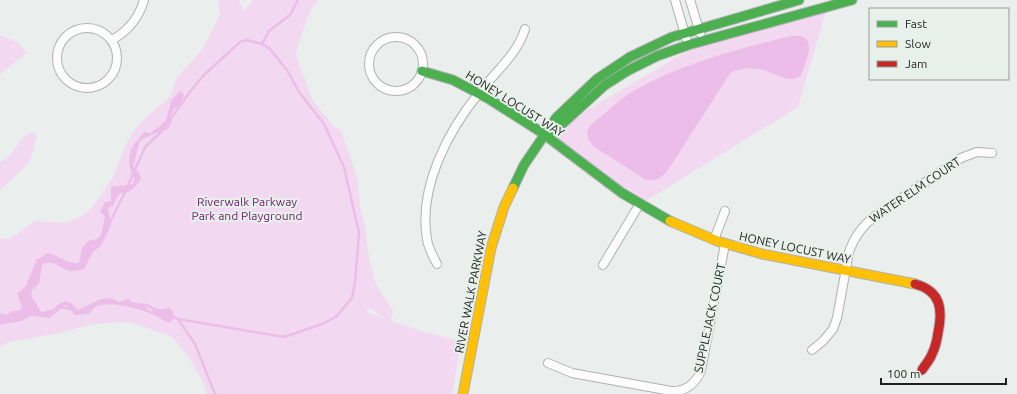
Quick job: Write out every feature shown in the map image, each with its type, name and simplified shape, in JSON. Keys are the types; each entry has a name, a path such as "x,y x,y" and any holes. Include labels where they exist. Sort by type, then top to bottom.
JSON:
{"street":[{"path":"112,40 128,29 135,21 144,0"},
{"path":"675,0 688,45"},
{"path":"690,0 703,41"},
{"name":"RIVER WALK PARKWAY","path":"463,394 491,248 496,230 513,185 524,165 556,118 597,79 630,57 656,44 699,28 799,0"},
{"name":"RIVER WALK PARKWAY","path":"545,135 561,125 585,102 606,85 627,71 657,56 688,45 852,0"},
{"path":"91,28 105,33 112,40 118,60 110,79 102,86 92,89 81,89 71,85 63,78 58,70 56,60 62,41 68,34 77,29 91,28"},
{"path":"437,264 430,250 425,218 429,188 433,173 444,148 460,120 479,92 513,54 522,40 525,29"},
{"path":"400,37 411,41 419,49 423,60 422,71 417,81 409,88 398,91 387,90 377,83 371,74 369,63 372,52 379,43 389,38 400,37"},
{"name":"HONEY LOCUST WAY","path":"422,71 448,77 479,92 545,135 613,188 639,205 670,222 740,249 785,260 920,285 931,291 936,296 941,307 941,314 938,335 932,354 922,370"},
{"name":"WATER ELM COURT","path":"812,350 823,342 833,329 852,244 858,233 868,221 961,158 977,152 992,153"},
{"path":"603,265 639,205"},
{"path":"714,240 725,211"},
{"name":"SUPPLEJACK COURT","path":"548,363 572,372 671,391 678,391 689,387 698,379 701,371 725,244"}],"green space":[{"name":"Riverwalk Parkway Park and Playground","path":"218,0 239,0 243,11 252,3 251,0 318,0 307,19 296,56 312,99 332,125 342,132 358,180 360,205 365,227 369,259 376,284 393,311 391,321 423,332 461,341 452,394 207,394 202,380 190,359 176,341 170,336 130,322 93,324 64,332 10,342 0,346 0,325 22,321 30,316 50,318 58,311 0,315 0,239 10,239 35,221 65,223 79,218 91,209 113,177 127,142 136,128 170,97 176,79 204,47 220,15","holes":["180,91 175,108 163,131 140,141 133,167 135,142 160,126 166,120 171,101","117,185 125,186 117,197 113,206 108,208","36,260 66,260 42,265 39,281 17,293 22,290 31,279","143,304 150,311 170,323 165,322 157,316 125,306","94,308 88,314 75,315 78,310","369,309 372,309 385,319 366,312"]},
{"path":"827,7 798,107 639,205 545,135 689,50"},
{"path":"0,35 17,42 27,53 0,74"},
{"path":"31,132 37,136 31,158 22,170 0,190 0,162 8,157 22,139"}],"shaded area":[{"path":"791,36 802,36 809,44 808,54 801,75 791,79 780,77 764,70 752,68 731,72 666,173 659,178 654,180 646,180 593,146 588,139 587,131 590,126 624,97 653,80 691,64"},
{"path":"180,91 184,94 181,105 175,108 170,117 172,121 168,129 140,141 133,167 139,173 141,179 130,191 121,193 117,197 113,206 108,208 111,225 101,246 93,252 84,269 70,271 53,263 46,263 42,265 39,284 32,290 31,295 41,312 54,309 57,305 66,301 71,303 78,310 100,299 110,298 119,302 128,299 132,302 143,304 150,311 169,308 174,313 173,319 170,323 143,311 126,306 108,304 95,307 89,314 75,315 65,305 50,318 30,316 22,321 0,325 0,313 6,315 12,311 18,311 22,308 17,293 25,287 31,279 36,260 48,253 71,263 79,263 82,248 88,241 97,239 101,235 105,216 100,212 105,202 111,201 111,187 133,184 134,178 129,165 132,148 144,132 150,133 166,120 171,101"}],"waterway":[{"path":"262,44 269,31 290,15 298,0"},
{"path":"170,120 204,75 240,42 247,40 262,44 269,48 287,70 299,92 324,124 344,167 359,233 355,282 352,298 336,317 322,324 284,337 178,319 171,316"},
{"path":"110,222 145,147 164,129"},
{"path":"28,284 36,265"},
{"path":"141,305 146,305 159,311"},
{"path":"60,307 71,309"},
{"path":"178,319 195,344 215,394"}],"traffic: fast":[{"path":"513,188 524,165 556,118 597,79 630,57 672,37 799,0"},
{"path":"550,132 561,125 605,85 627,71 657,56 688,45 852,0"},
{"path":"422,71 453,80 489,99 541,132 622,193 670,221"}],"traffic: slow":[{"path":"463,394 491,248 504,207 513,188"},
{"path":"670,221 717,241 762,254 915,284"}],"traffic: jam":[{"path":"915,284 930,291 935,296 940,309 940,324 936,344 930,358 922,370"}]}
